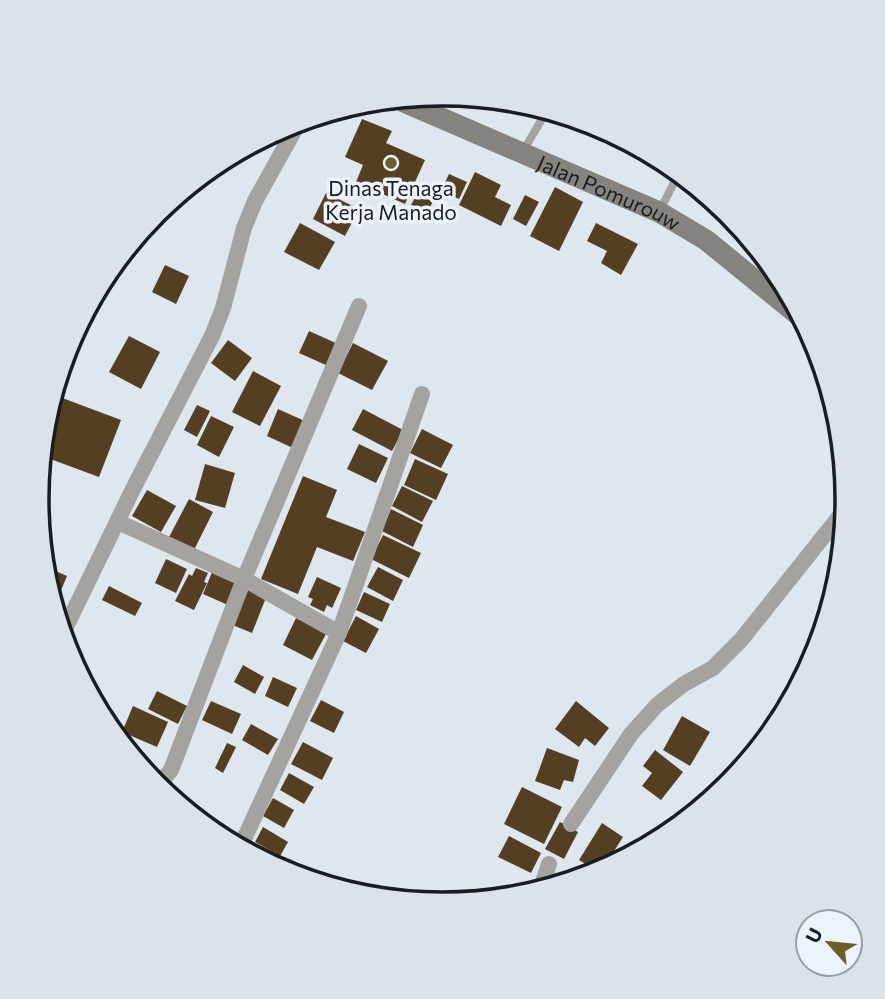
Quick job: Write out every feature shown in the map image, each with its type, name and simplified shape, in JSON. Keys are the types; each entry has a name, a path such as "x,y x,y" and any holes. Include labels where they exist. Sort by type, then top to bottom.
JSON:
{"main road":[{"name":"Jalan Pomurouw","path":"416,107 659,212 706,240 783,302"}],"street":[{"path":"69,622 212,336 223,308 254,201 291,137"},
{"path":"164,778 171,769 244,579 359,306"},
{"path":"244,839 339,633 422,394"},
{"path":"118,522 244,579 339,633"},
{"path":"572,824 631,734 657,705 684,684 713,667 741,640 835,522"},
{"path":"544,880 549,864"}],"lane":[{"path":"521,153 542,119"},
{"path":"659,212 675,182"}],"building":[{"name":"Dinas Tenaga Kerja Manado","path":"362,119 392,131 386,143 425,160 405,204 356,182 363,165 345,157"},
{"path":"475,172 501,185 495,197 511,205 501,226 459,205"},
{"path":"449,174 467,182 459,199 441,191"},
{"path":"422,184 438,192 427,213 411,205"},
{"path":"555,187 583,202 559,251 530,236"},
{"path":"326,193 359,209 345,236 313,219"},
{"path":"525,195 539,202 526,226 513,219"},
{"path":"300,223 335,242 319,270 284,252"},
{"path":"596,223 638,244 621,275 601,263 607,251 587,241"},
{"path":"165,265 189,276 176,304 152,292"},
{"path":"309,331 338,344 328,366 299,353"},
{"path":"129,336 160,352 141,389 109,372"},
{"path":"228,340 252,358 235,381 211,363"},
{"path":"353,343 388,361 372,390 338,373"},
{"path":"253,371 281,386 260,426 232,412"},
{"path":"62,398 121,420 99,477 51,459"},
{"path":"197,405 210,411 197,437 184,430"},
{"path":"278,409 307,422 295,449 267,436"},
{"path":"363,409 403,430 392,451 352,430"},
{"path":"211,416 234,427 219,457 197,445"},
{"path":"422,429 453,445 441,468 410,453"},
{"path":"359,444 388,458 376,483 347,469"},
{"path":"415,459 448,474 436,500 404,485"},
{"path":"205,464 235,473 225,508 195,500"},
{"path":"303,476 337,490 326,517 365,532 353,561 317,547 298,594 261,579"},
{"path":"402,486 433,501 422,522 392,506"},
{"path":"147,490 176,506 161,532 132,516"},
{"path":"189,499 213,512 193,552 168,539"},
{"path":"391,509 423,525 413,547 382,531"},
{"path":"383,535 421,553 409,578 371,559"},
{"path":"166,559 187,569 176,593 155,583"},
{"path":"378,567 403,580 393,601 367,587"},
{"path":"196,568 208,573 204,582 207,583 194,610 175,601 189,574 192,576"},
{"path":"213,570 238,581 228,605 203,594"},
{"path":"56,571 67,576 60,592"},
{"path":"317,577 341,588 332,608 327,605 324,612 310,605 313,599 308,597"},
{"path":"109,586 142,603 135,616 102,600"},
{"path":"245,586 267,595 252,633 230,624"},
{"path":"364,592 390,604 382,622 356,610"},
{"path":"356,616 379,629 366,653 343,641"},
{"path":"296,618 326,634 312,660 283,645"},
{"path":"243,665 264,677 255,694 234,682"},
{"path":"273,677 297,688 288,707 265,696"},
{"path":"157,691 187,706 178,724 148,709"},
{"path":"321,700 344,712 334,733 310,721"},
{"path":"211,701 241,714 232,734 202,720"},
{"path":"576,701 609,728 595,746 585,738 579,747 555,729"},
{"path":"133,706 168,722 157,747 126,734 123,729"},
{"path":"682,716 710,732 690,766 663,750"},
{"path":"251,724 278,739 268,755 242,740"},
{"path":"303,742 333,758 322,780 291,764"},
{"path":"227,743 236,747 223,773 215,768"},
{"path":"547,748 579,760 573,782 564,780 560,790 535,781"},
{"path":"655,750 683,772 661,800 642,786 652,773 643,766"},
{"path":"289,773 314,787 304,804 280,790"},
{"path":"522,787 562,807 544,844 504,824"},
{"path":"273,798 294,810 284,828 263,816"},
{"path":"560,822 578,832 564,859 545,849"},
{"path":"602,823 623,837 612,854 587,865 579,860"},
{"path":"263,827 288,842 280,856 255,842"},
{"path":"509,836 541,853 531,873 498,857"}],"place":[{"name":"Dinas Tenaga Kerja Manado","path":"391,163"}]}
